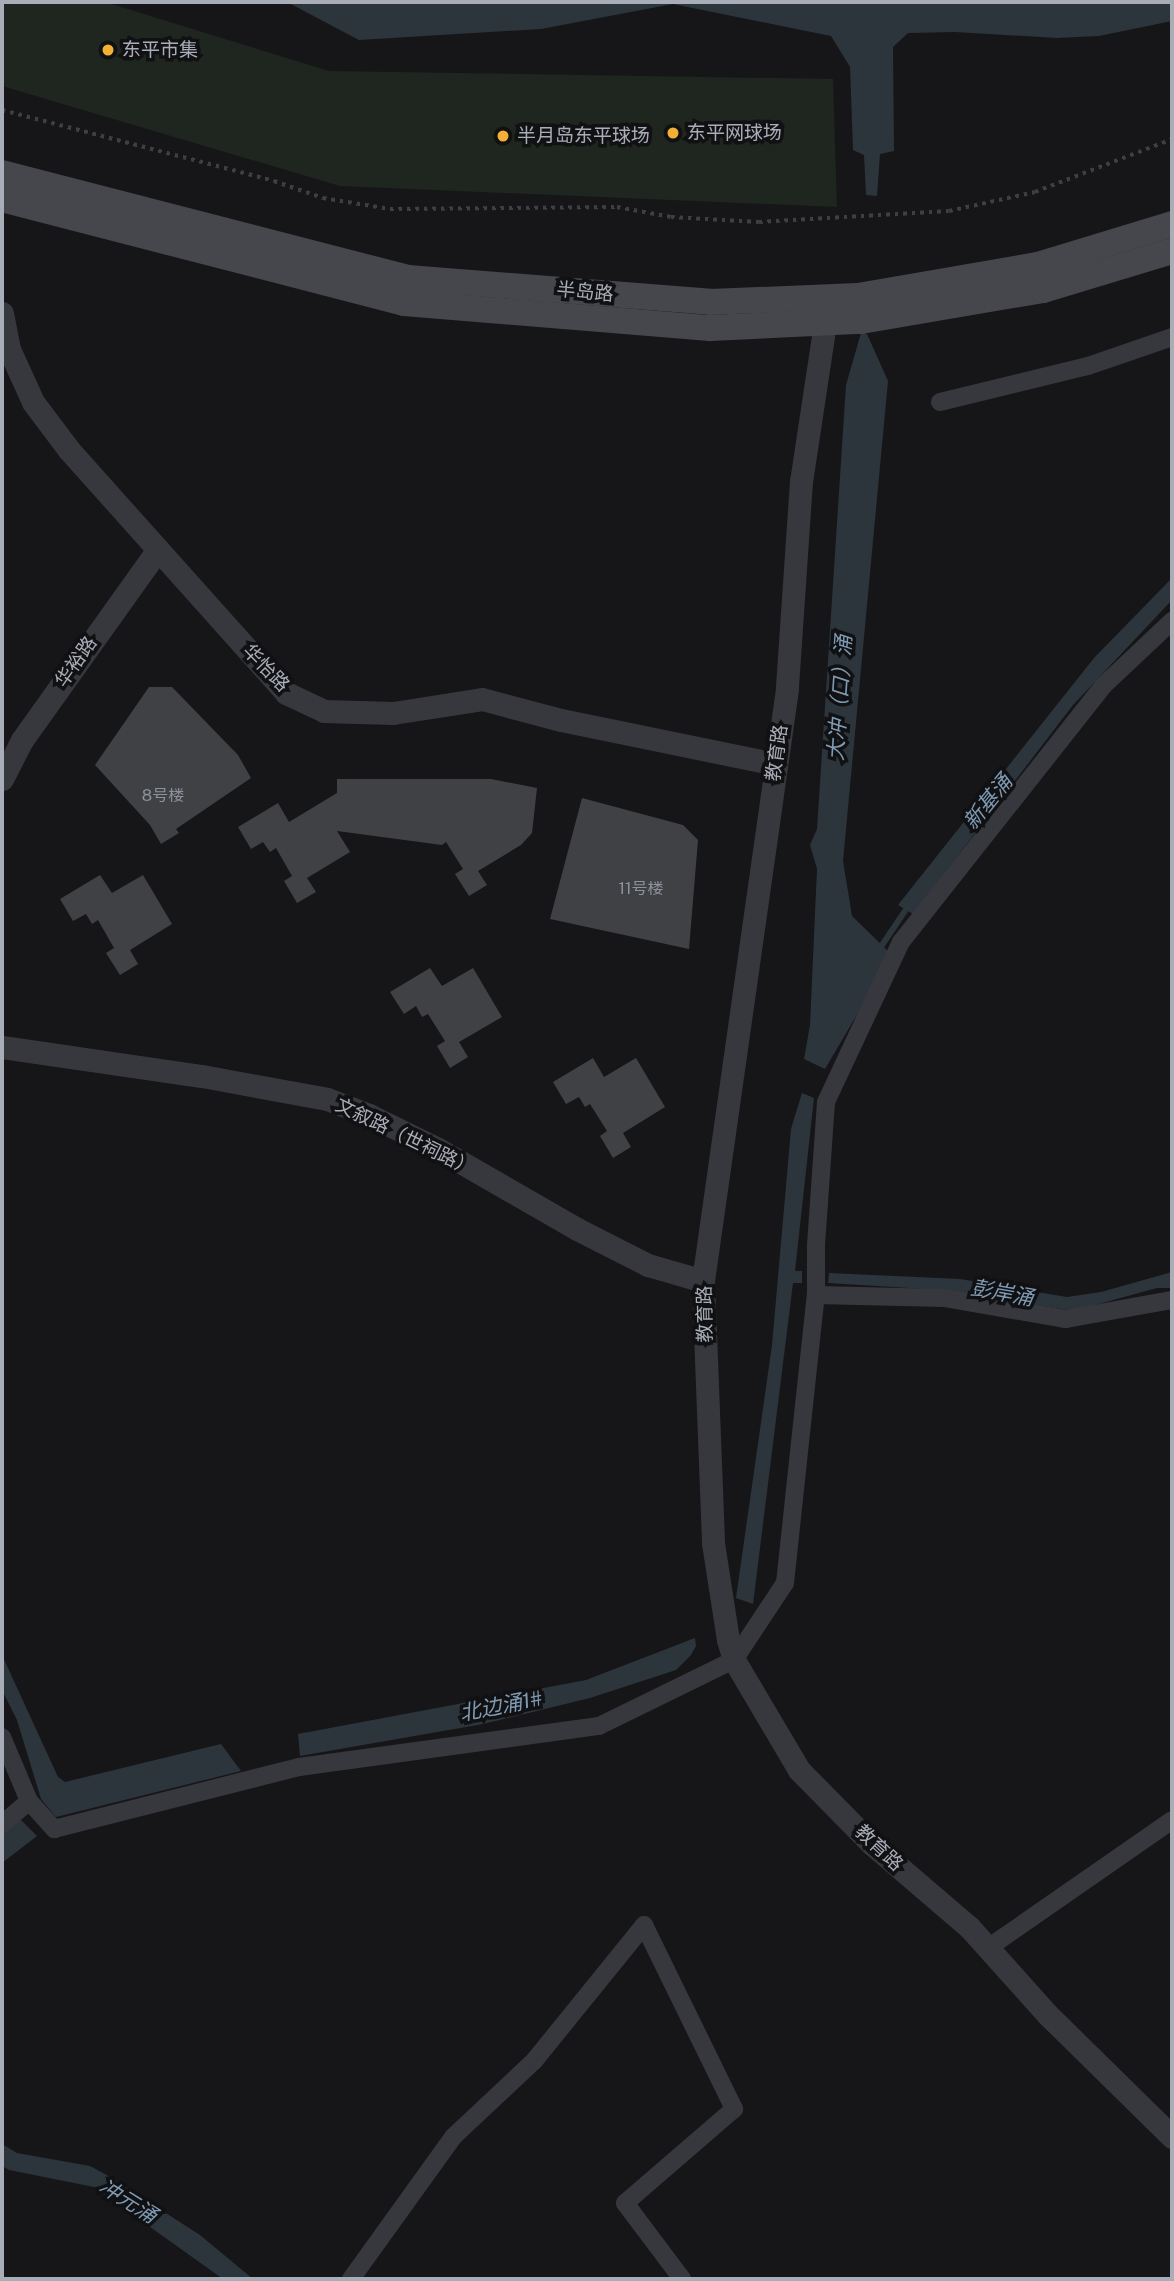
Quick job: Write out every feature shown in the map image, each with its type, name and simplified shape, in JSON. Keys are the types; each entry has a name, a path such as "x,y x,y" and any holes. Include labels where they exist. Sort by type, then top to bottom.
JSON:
{"main road":[{"name":"半岛路","path":"2,173 408,278 710,302 858,296 1038,265 1172,224"},
{"name":"半岛路","path":"2,200 404,303 710,328 861,321 1044,290 1172,251"}],"street":[{"name":"华怡路","path":"2,313 9,349 33,402 69,450 286,693 324,711 393,713 482,699 561,720 776,764"},
{"name":"教育路","path":"825,323 802,481 787,689 703,1281 712,1543 734,1660 799,1770 872,1844 969,1927 1048,2015 1172,2137"},
{"path":"940,402 1088,366 1172,337"},
{"name":"华裕路","path":"2,779 30,729 158,549"},
{"path":"2,1737 29,1801 54,1829 299,1767 599,1726 734,1660 785,1583 816,1295 816,1245 826,1102 901,942 1103,686 1172,621"},
{"name":"文叙路（世祠路）","path":"2,1047 202,1076 327,1099 369,1115 438,1149 577,1229 648,1265 703,1281"},
{"path":"816,1295 944,1298 1066,1319 1172,1300"},
{"path":"2,1824 29,1801"},
{"path":"988,1948 1172,1820"},
{"path":"351,2279 453,2137 534,2061 644,1925 734,2109 625,2203 682,2279"}],"path":[{"path":"2,110 274,181 323,198 390,209 617,206 671,218 759,222 949,211 1035,192 1172,139"}],"shaded area":[{"name":"半月岛东平球场","path":"2,2 105,2 329,71 833,79 837,207 340,186 2,86"}],"water":[{"path":"287,2 1172,2 1172,21 1099,36 1057,38 955,32 908,33 893,47 894,151 880,154 877,196 866,195 864,155 853,150 850,67 831,36 673,4 541,29 359,40"},
{"name":"大冲（口）涌","path":"861,333 867,334 888,381 843,861 852,916 888,951 885,967 825,1069 804,1059 810,1025 817,869 810,845 817,829 846,385"},
{"path":"1172,578 1172,600 1073,705 913,914 898,905 1094,658"},
{"path":"802,1093 814,1098 795,1271 802,1271 802,1283 793,1283 753,1604 736,1598 772,1345 791,1129"},
{"name":"彭岸涌","path":"1172,1272 1172,1288 1157,1288 1073,1311 942,1290 828,1283 829,1273 960,1279 1067,1297 1101,1292"},
{"name":"北边涌1#","path":"695,1638 696,1646 691,1655 676,1670 590,1698 483,1724 300,1756 298,1734 586,1680"},
{"path":"2,1655 58,1777 65,1782 221,1744 241,1771 56,1817 41,1799 17,1720 2,1690"},
{"path":"20,1819 37,1836 2,1863 2,1835"},
{"name":"冲元涌","path":"2,2144 17,2153 90,2166 105,2174 200,2235 253,2279 223,2279 94,2187 9,2170 2,2166"}],"building":[{"path":"149,687 172,687 238,755 251,778 176,829 179,833 161,844 150,825 95,765"},
{"path":"337,779 491,779 537,788 532,833 521,845 478,871 487,885 469,896 455,874 463,869 446,842 442,845 337,831 350,852 307,878 316,892 297,903 284,881 292,876 276,848 270,852 263,842 251,849 238,827 278,803 289,822 337,793"},
{"path":"582,798 683,825 698,840 689,949 550,919"},
{"path":"100,875 112,893 143,875 172,924 130,950 138,964 120,975 106,953 114,948 98,920 92,924 86,914 73,921 60,899"},
{"path":"430,968 442,986 473,968 502,1017 459,1042 468,1057 450,1068 437,1046 445,1041 428,1014 422,1017 416,1006 404,1014 390,992"},
{"path":"593,1058 604,1077 636,1058 665,1107 623,1133 631,1147 613,1158 600,1136 607,1131 590,1104 585,1107 579,1097 566,1104 553,1082"}],"waterway":[{"name":"新基涌","path":"878,951 909,905"}],"place":[{"name":"东平市集","path":"108,50"},
{"name":"东平网球场","path":"673,133"},
{"name":"半月岛东平球场","path":"503,136"}]}
